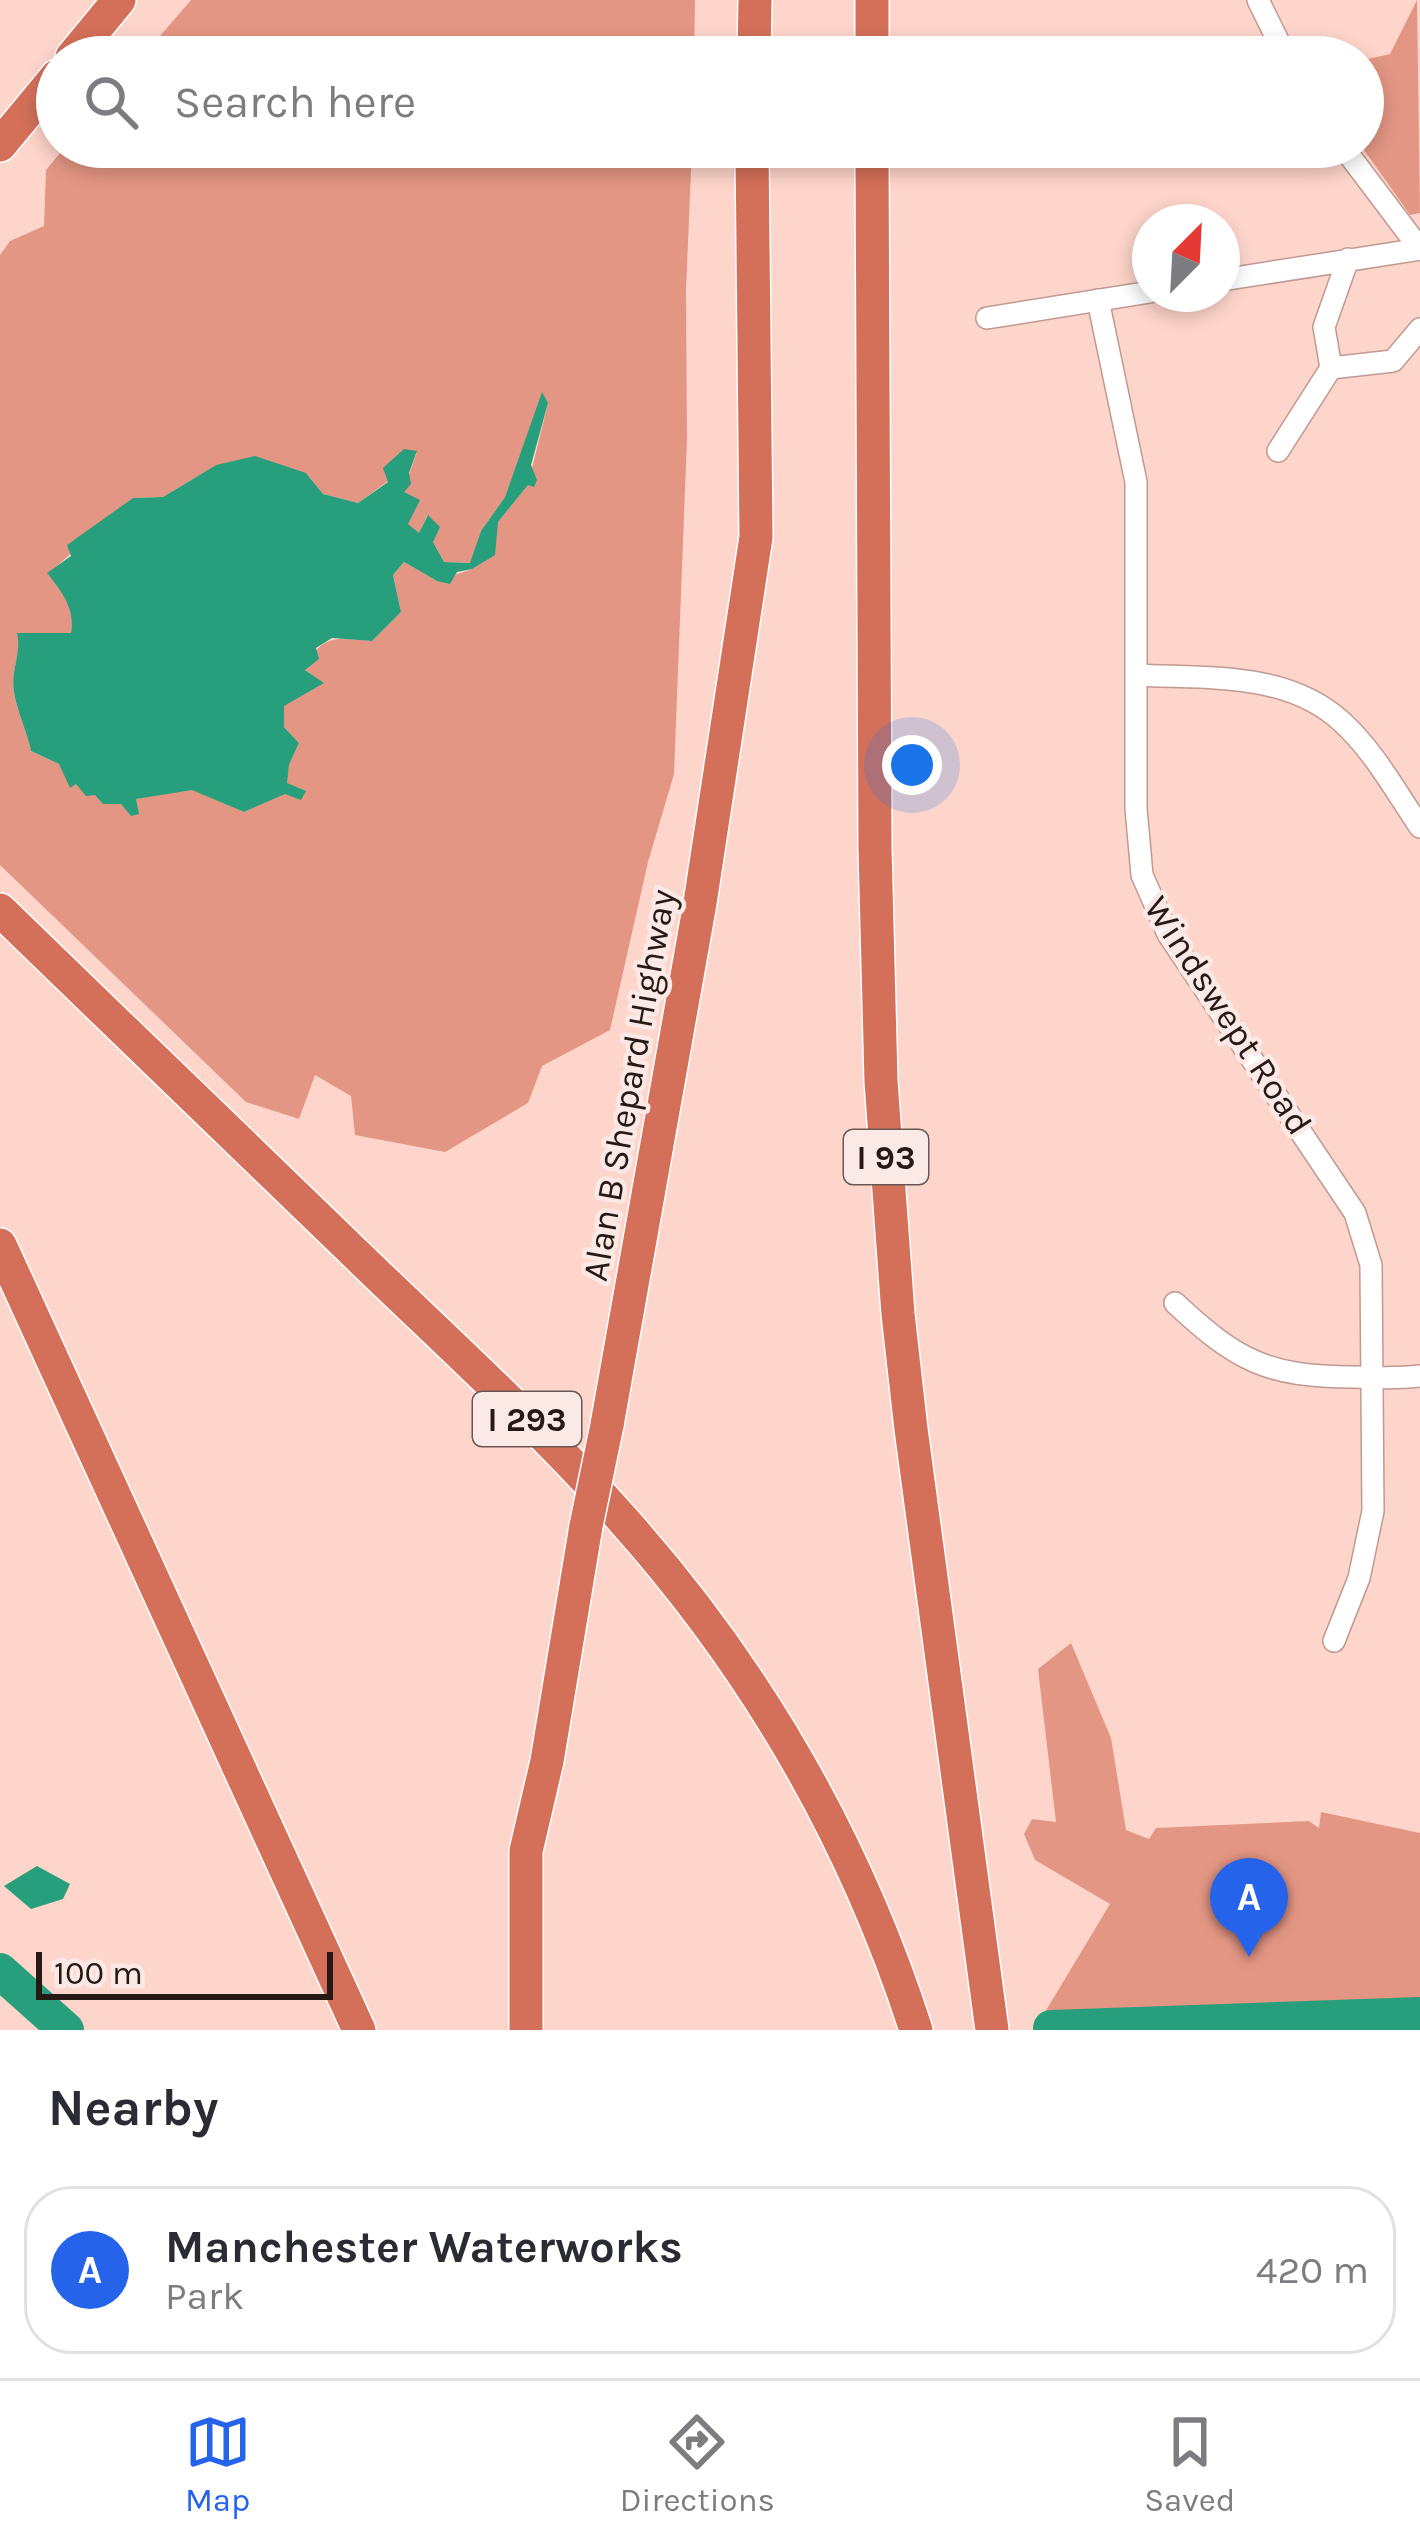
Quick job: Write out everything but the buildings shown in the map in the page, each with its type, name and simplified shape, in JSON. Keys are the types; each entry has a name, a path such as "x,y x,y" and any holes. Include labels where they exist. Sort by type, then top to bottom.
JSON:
{"highway":[{"path":"90,36 119,0"},
{"path":"754,0 754,36"},
{"path":"872,0 872,36"},
{"path":"0,145 36,101"},
{"name":"Alan B Shepard Highway","path":"526,2030 526,1851 547,1761 700,903 757,537 752,168"},
{"name":"I 93","path":"872,168 874,848 881,1081 911,1429 992,2030"},
{"name":"I 293","path":"0,910 527,1419 669,1573 751,1684 823,1804 880,1930 916,2030"},
{"path":"0,1245 359,2030"}],"street":[{"path":"1258,0 1276,36"},
{"path":"1240,277 1420,249 1359,168"},
{"path":"1277,452 1331,368 1324,327 1348,259"},
{"path":"987,318 1132,295"},
{"name":"Windswept Road","path":"1098,300 1136,482 1136,808 1142,875 1168,934 1355,1213 1371,1265 1373,1511 1369,1542 1334,1641"},
{"path":"1331,368 1393,361 1420,329"},
{"path":"1137,675 1267,684 1322,707 1355,735 1420,827"},
{"path":"1175,1303 1216,1341 1253,1362 1294,1375 1420,1376"}],"shaded area":[{"path":"191,0 695,0 694,36 160,36"},
{"path":"1417,0 1420,213 1410,215 1377,168 1384,168 1384,55 1390,54"},
{"path":"48,168 691,168 674,774 648,862 610,1030 542,1066 528,1103 445,1152 355,1135 351,1096 315,1075 299,1119 246,1102 0,865 0,255 10,241 44,226","holes":["542,394 548,403 528,485 498,522 472,569 437,581 404,562 393,575 401,612 372,641 331,640 317,649 304,669 323,683 284,705 284,727 299,743 289,765 285,793 244,812 192,789 135,799 95,795 59,764 31,751 14,692 18,633 71,633 69,608 48,574 133,498 163,497 216,465 306,473 323,494 358,503 417,452 403,492 408,524 419,534 427,516 444,562 471,563 481,531 505,497"]},
{"path":"542,392 548,403 531,465 537,480 498,522 495,555 457,572 450,584 404,562 393,575 401,612 372,641 332,638 316,648 319,659 305,670 324,683 284,706 284,727 299,743 287,783 306,791 301,800 285,794 244,812 192,790 136,799 139,814 131,816 121,804 103,804 95,795 86,796 76,784 70,788 59,764 31,751 14,692 17,633 71,633 69,608 47,573 71,556 67,545 133,498 163,497 216,465 255,456 306,473 323,494 358,503 388,482 383,468 404,449 417,451 409,473 411,484 404,492 420,500 408,524 419,533 428,515 440,527 433,542 444,562 470,563 481,531 505,497"},
{"path":"1071,1643 1111,1738 1126,1830 1149,1839 1156,1828 1309,1821 1319,1828 1321,1812 1420,1833 1420,2030 1099,2030 1042,2017 1110,1904 1035,1860 1024,1834 1032,1819 1056,1822 1038,1669"},
{"path":"37,1866 70,1884 63,1899 31,1909 4,1886"}],"waterway":[{"path":"0,1971 66,2030"},
{"path":"1051,2028 1420,2015"}],"place":[{"name":"Manchester Waterworks","path":"1249,1957"}]}
